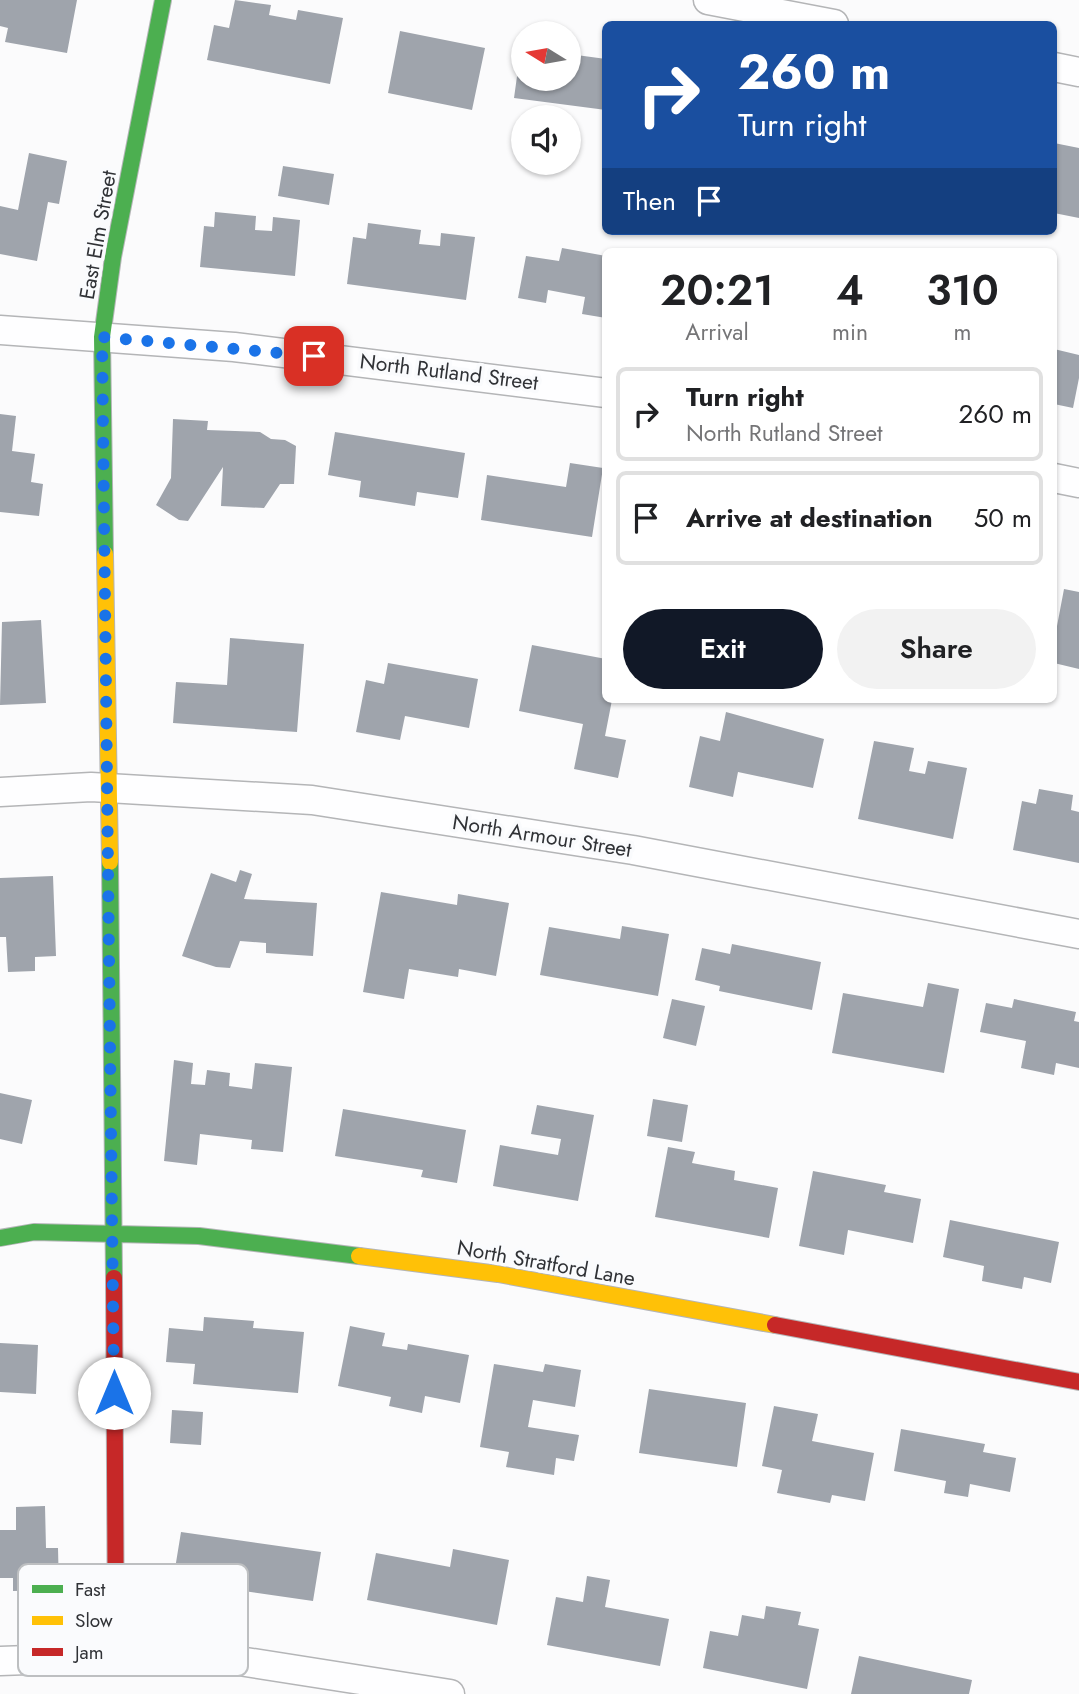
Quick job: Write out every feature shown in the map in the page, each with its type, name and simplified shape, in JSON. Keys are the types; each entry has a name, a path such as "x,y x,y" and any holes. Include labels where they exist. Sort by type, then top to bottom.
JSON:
{"street":[{"name":"East Elm Street","path":"115,1564 102,337 113,257 163,0"},
{"path":"708,0 818,21"},
{"path":"1057,68 1079,72"},
{"name":"North Rutland Street","path":"0,330 234,347 602,393"},
{"path":"1057,479 1079,483"},
{"name":"North Armour Street","path":"0,793 109,789 312,800 633,850 1079,934"},
{"name":"North Stratford Lane","path":"0,1238 34,1232 199,1236 498,1274 1079,1382"},
{"path":"0,1661 18,1660"},
{"path":"248,1662 450,1694"}],"building":[{"path":"0,0 77,0 67,53 5,42 8,28 0,26"},
{"path":"235,0 271,5 269,15 296,20 298,10 343,18 330,84 207,60 214,25 229,28"},
{"path":"400,31 485,48 472,110 388,93"},
{"path":"581,56 602,58 602,109 514,98 515,91 581,91"},
{"path":"1057,144 1079,148 1079,218 1057,214"},
{"path":"29,153 67,161 59,204 48,202 37,261 0,254 0,206 18,210"},
{"path":"283,166 334,174 329,205 278,196"},
{"path":"215,212 256,216 255,230 272,231 273,217 300,220 295,276 200,267 204,226 214,227"},
{"path":"368,223 421,230 419,244 440,246 441,233 475,237 466,300 347,284 353,237 366,239"},
{"path":"562,248 602,255 602,317 582,314 585,297 548,290 546,303 518,298 526,256 559,261"},
{"path":"1057,350 1079,355 1079,378 1073,408 1057,405"},
{"path":"0,414 16,416 12,451 35,454 31,482 43,484 39,516 0,512"},
{"path":"173,419 208,421 207,430 260,432 271,439 285,440 296,446 294,484 280,484 264,508 221,506 223,467 188,521 179,520 156,505 171,478"},
{"path":"335,432 465,453 458,498 417,492 415,506 359,497 361,481 328,475"},
{"path":"570,463 602,468 592,537 481,520 487,475 566,487"},
{"path":"1064,589 1079,592 1079,669 1057,664 1057,626"},
{"path":"41,620 46,703 0,705 2,622"},
{"path":"230,638 304,644 297,732 173,723 176,682 227,685"},
{"path":"532,645 602,658 602,703 611,703 605,736 626,740 618,778 574,769 583,724 519,711"},
{"path":"388,663 478,679 469,728 405,716 400,740 356,732 366,680 384,684"},
{"path":"726,712 824,739 813,788 738,772 733,797 689,787 700,736 720,741"},
{"path":"874,741 914,748 909,771 925,774 928,761 967,768 953,839 858,819"},
{"path":"1039,789 1073,795 1071,810 1079,812 1079,863 1013,850 1022,801 1036,804"},
{"path":"240,870 252,874 244,899 317,903 313,956 266,953 266,943 240,941 230,968 216,967 182,956 211,873 236,882"},
{"path":"53,876 56,956 35,957 35,971 8,972 6,937 0,937 0,878"},
{"path":"381,892 457,905 458,894 509,903 496,976 459,969 458,977 409,969 404,999 363,992"},
{"path":"622,926 669,934 658,996 540,975 549,927 620,939"},
{"path":"732,944 821,962 812,1010 719,991 720,986 695,980 702,948 730,954"},
{"path":"928,983 959,989 944,1073 832,1053 843,993 923,1007"},
{"path":"672,999 705,1006 696,1046 663,1038"},
{"path":"1014,999 1076,1012 1074,1021 1079,1022 1079,1068 1056,1063 1054,1075 1021,1068 1026,1041 980,1032 986,1003 1012,1008"},
{"path":"174,1060 193,1063 191,1084 205,1085 207,1070 230,1073 229,1086 252,1089 255,1063 292,1067 283,1152 251,1149 252,1140 200,1134 197,1165 164,1161"},
{"path":"0,1093 32,1100 22,1144 0,1139"},
{"path":"653,1099 688,1105 682,1142 647,1136"},
{"path":"537,1105 594,1115 578,1201 493,1186 500,1145 558,1155 561,1139 531,1134"},
{"path":"343,1109 466,1130 457,1183 421,1177 423,1170 335,1156"},
{"path":"668,1147 695,1152 692,1163 735,1171 734,1180 778,1188 769,1238 655,1217"},
{"path":"813,1171 886,1185 884,1192 921,1199 913,1243 848,1230 844,1255 799,1246"},
{"path":"950,1220 1059,1242 1051,1283 1024,1277 1022,1289 982,1281 984,1266 943,1257"},
{"path":"204,1317 254,1321 253,1328 304,1332 298,1393 193,1384 195,1364 166,1362 169,1328 203,1331"},
{"path":"350,1326 385,1333 382,1346 407,1350 408,1344 469,1355 460,1403 425,1396 422,1413 389,1406 391,1397 338,1386"},
{"path":"0,1343 38,1345 36,1394 0,1392"},
{"path":"494,1364 543,1372 545,1364 581,1370 575,1407 533,1400 528,1427 579,1435 574,1461 556,1458 554,1475 506,1467 509,1452 480,1447"},
{"path":"649,1389 746,1403 737,1467 639,1453"},
{"path":"774,1406 818,1414 812,1441 874,1453 865,1501 832,1495 830,1503 777,1493 782,1470 762,1466"},
{"path":"172,1410 203,1412 201,1445 170,1443"},
{"path":"901,1429 985,1444 983,1452 1016,1458 1010,1492 970,1484 968,1497 944,1493 946,1481 894,1471"},
{"path":"45,1506 46,1548 58,1548 58,1564 18,1564 18,1591 13,1591 13,1578 0,1578 0,1530 16,1530 16,1507"},
{"path":"181,1532 321,1552 313,1601 248,1592 248,1564 176,1564"},
{"path":"453,1549 509,1560 497,1625 367,1600 376,1553 450,1567"},
{"path":"587,1576 610,1580 605,1607 669,1619 660,1666 547,1645 556,1597 583,1602"},
{"path":"766,1606 801,1612 798,1625 819,1629 807,1689 703,1668 710,1631 738,1636 742,1615 764,1619"},
{"path":"859,1656 972,1680 969,1694 851,1694"}],"traffic: fast":[{"path":"105,554 102,337 113,257 163,0"},
{"path":"110,862 114,1278"},
{"path":"0,1238 34,1232 199,1236 359,1256"}],"traffic: slow":[{"path":"105,554 110,862"},
{"path":"359,1256 498,1274 775,1325"}],"traffic: jam":[{"path":"114,1278 116,1564"},
{"path":"775,1325 1079,1382"}],"route":[{"path":"114,1393 112,992 102,337 314,356"}]}
